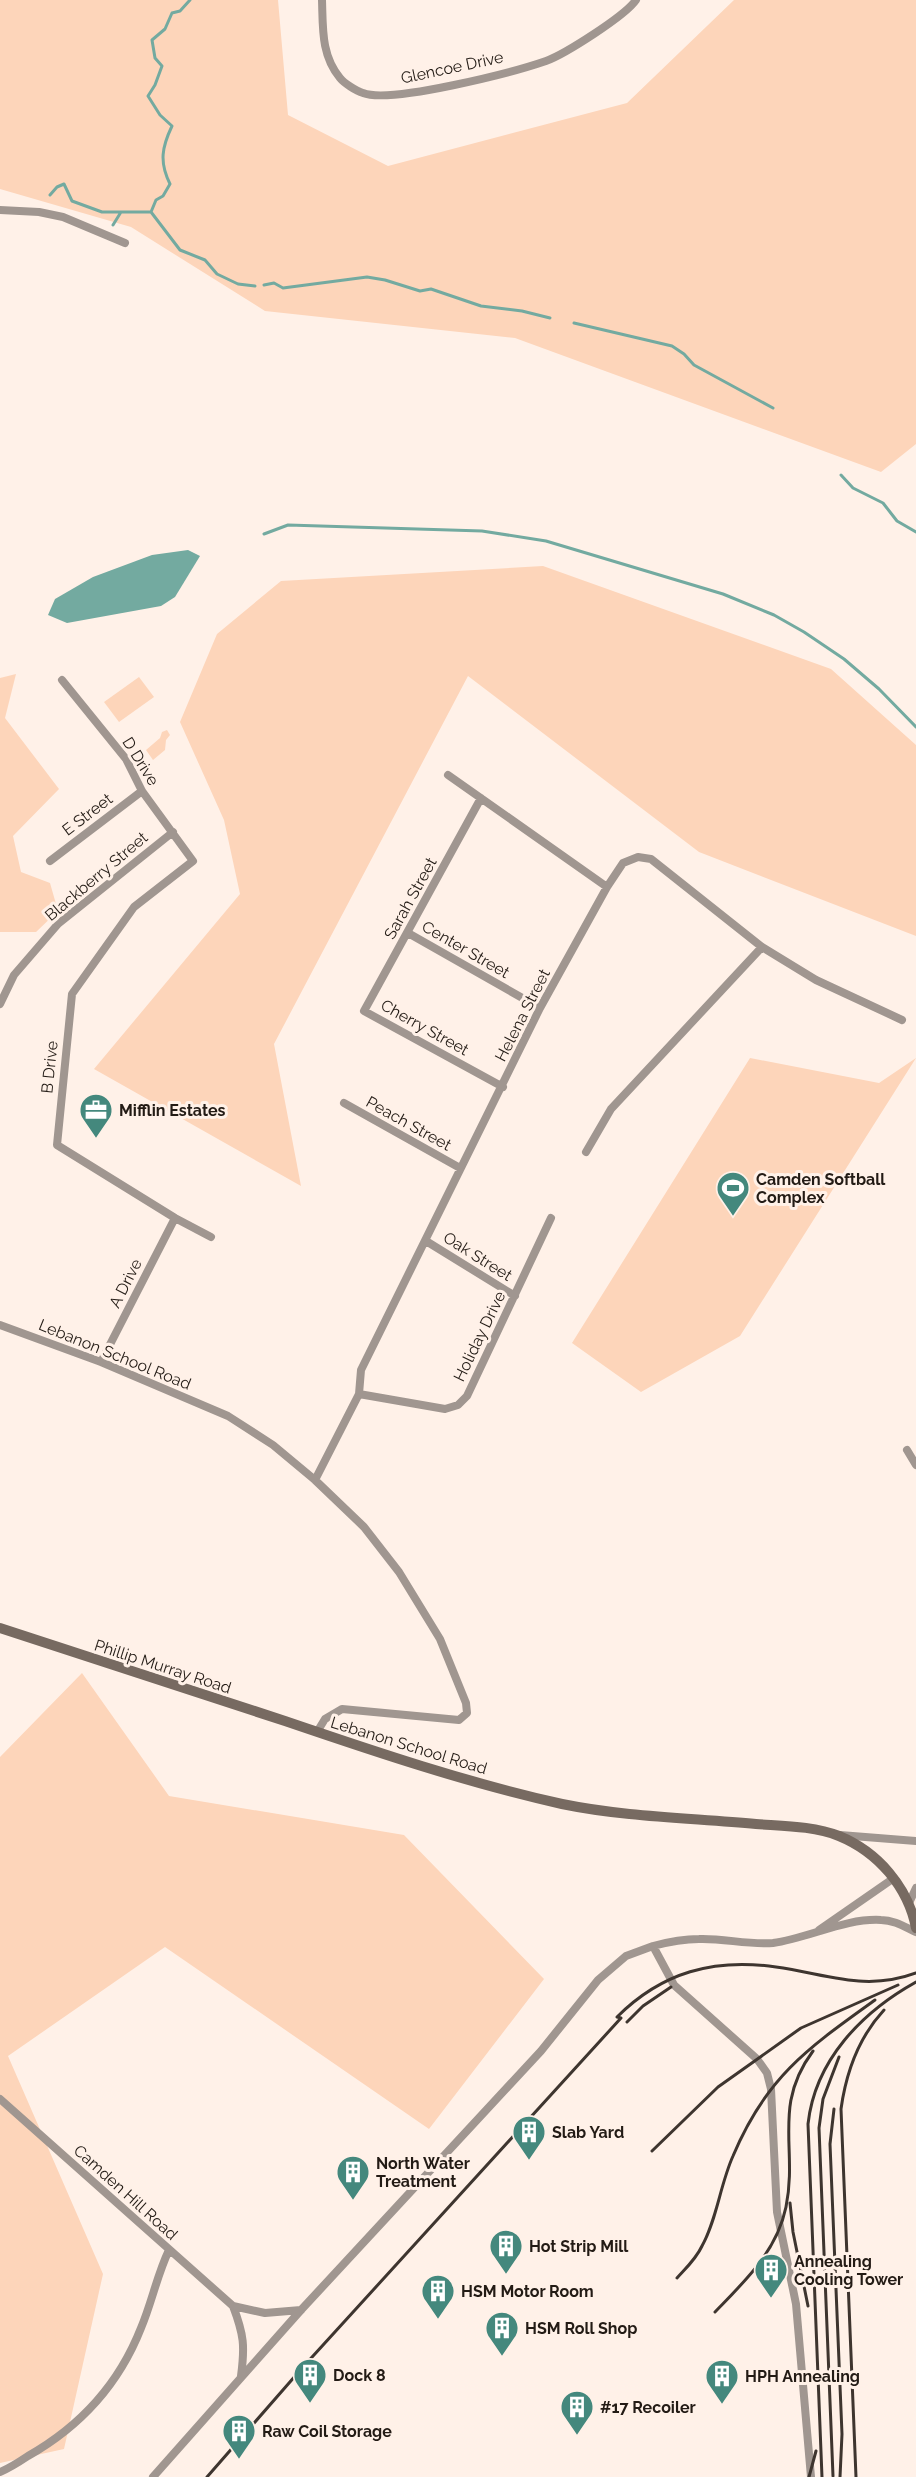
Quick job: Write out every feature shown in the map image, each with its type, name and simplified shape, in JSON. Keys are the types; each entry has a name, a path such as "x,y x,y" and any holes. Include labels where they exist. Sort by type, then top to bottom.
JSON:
{"street":[{"name":"Glencoe Drive","path":"322,0 324,50 340,79 364,94 401,94 472,82 548,61 590,36 636,0"},
{"path":"0,210 39,212 63,217 125,243"},
{"name":"D Drive","path":"62,680 126,759 142,791 193,861"},
{"path":"448,775 607,887"},
{"name":"E Street","path":"50,861 142,791"},
{"name":"Sarah Street","path":"364,1011 481,798"},
{"name":"Blackberry Street","path":"0,1004 14,975 58,924 173,832"},
{"name":"Helena Street","path":"315,1480 359,1394 361,1370 460,1168 503,1087 540,1008 607,887 623,863 638,857 651,859 762,947 816,980 902,1020"},
{"name":"B Drive","path":"193,861 134,907 72,994 57,1145 211,1237"},
{"name":"Center Street","path":"408,933 540,1008"},
{"path":"586,1152 611,1109 762,947"},
{"name":"Cherry Street","path":"364,1011 503,1087"},
{"name":"Peach Street","path":"344,1103 460,1168"},
{"name":"A Drive","path":"101,1362 176,1218"},
{"name":"Holiday Drive","path":"359,1394 445,1409 458,1405 467,1396 551,1218"},
{"name":"Oak Street","path":"426,1241 515,1296"},
{"name":"Lebanon School Road","path":"0,1325 101,1362 228,1416 273,1445 315,1480 364,1527 399,1572 440,1639 466,1703 467,1713 459,1720 342,1709 325,1719 317,1732 510,1792 566,1804 623,1812 800,1827 837,1835 858,1845 875,1857 894,1878 909,1903 916,1928"},
{"path":"907,1450 916,1465"},
{"name":"Phillip Murray Road","path":"0,1628 317,1732"},
{"path":"837,1835 916,1841"},
{"path":"811,1935 894,1878"},
{"path":"909,1903 916,1888"},
{"path":"153,2477 301,2310 541,2051 598,1980 626,1956 653,1946 700,1938 769,1943 811,1935 866,1920 883,1920 900,1924 916,1932"},
{"path":"653,1946 675,1985 757,2059 767,2073 771,2089 777,2212 796,2304 811,2477"},
{"name":"Camden Hill Road","path":"0,2100 233,2306"},
{"path":"0,2472 45,2447 77,2423 118,2375 142,2326 159,2272 169,2250"},
{"path":"233,2306 265,2313 301,2310"},
{"path":"233,2306 243,2333 244,2356 241,2378"}],"shaded area":[{"path":"0,0 278,0 288,115 388,166 627,103 734,0 916,0 916,444 881,472 515,338 265,311 131,227 0,189"},
{"path":"543,566 831,669 916,745 916,936 699,852 468,676 274,1044 301,1186 94,1069 240,894 224,820 180,722 217,634 281,581"},
{"path":"16,674 5,718 59,789 13,836 21,872 50,883 58,911 36,932 0,932 0,678"},
{"path":"139,677 154,697 119,722 104,702"},
{"path":"167,730 170,735 166,740 165,750 153,760 146,750 160,738 162,732"},
{"name":"Camden Softball Complex","path":"750,1058 879,1083 916,1058 740,1336 641,1392 572,1343"},
{"path":"82,1673 169,1796 404,1835 544,1979 429,2129 165,1947 8,2056 103,2274 64,2449 0,2463 0,1757"}],"water":[{"path":"188,550 200,556 175,597 161,606 67,623 48,615 55,599 93,577 152,555"}],"waterway":[{"path":"151,212 156,200 163,196 170,184 164,169 163,155 172,126 160,115 148,96 162,66 155,58 152,40 165,29 172,13 180,11 190,0"},
{"path":"50,195 57,187 64,184 72,201 102,212 151,212"},
{"path":"113,225 121,212"},
{"path":"151,212 180,250 205,260 217,274 238,284 255,286"},
{"path":"264,285 274,283 283,288 367,277 420,291 431,289 481,306 522,311 550,318"},
{"path":"574,323 672,346 694,365 773,408"},
{"path":"841,475 853,488 883,503 897,521 916,532"},
{"path":"264,534 288,525 482,531 546,541 723,594 774,615 844,659 879,689 916,727"}],"railway":[{"path":"207,2477 303,2367 621,2018 617,2017 652,1989 690,1972 731,1965 776,1967 863,1981 880,1981 916,1973"},
{"path":"822,2477 808,2124 812,2101 820,2079 844,2040 877,2008 916,1982"},
{"path":"652,2151 718,2087 801,2028 898,1985"},
{"path":"627,2022 643,2006 671,1987"},
{"path":"677,2278 697,2255 707,2236 733,2156 760,2105 791,2066 875,2000"},
{"path":"856,2477 841,2109 846,2082 855,2056 867,2032 884,2010"},
{"path":"715,2312 758,2264 782,2223 789,2186 789,2128 793,2090 813,2051"},
{"path":"833,2476 819,2128 823,2099 839,2057"},
{"path":"834,2109 830,2144 842,2434 840,2477"},
{"path":"790,2203 793,2232 808,2306"},
{"path":"809,2477 816,2451"}],"place":[{"name":"Mifflin Estates","path":"96,1139"},
{"name":"Camden Softball Complex","path":"733,1217"},
{"name":"Slab Yard","path":"529,2161"},
{"name":"North Water Treatment","path":"353,2201"},
{"name":"Hot Strip Mill","path":"506,2275"},
{"name":"Annealing Cooling Tower","path":"771,2299"},
{"name":"HSM Motor Room","path":"438,2320"},
{"name":"HSM Roll Shop","path":"502,2357"},
{"name":"Dock 8","path":"310,2404"},
{"name":"HPH Annealing","path":"722,2405"},
{"name":"#17 Recoiler","path":"577,2436"},
{"name":"Raw Coil Storage","path":"239,2460"}]}
